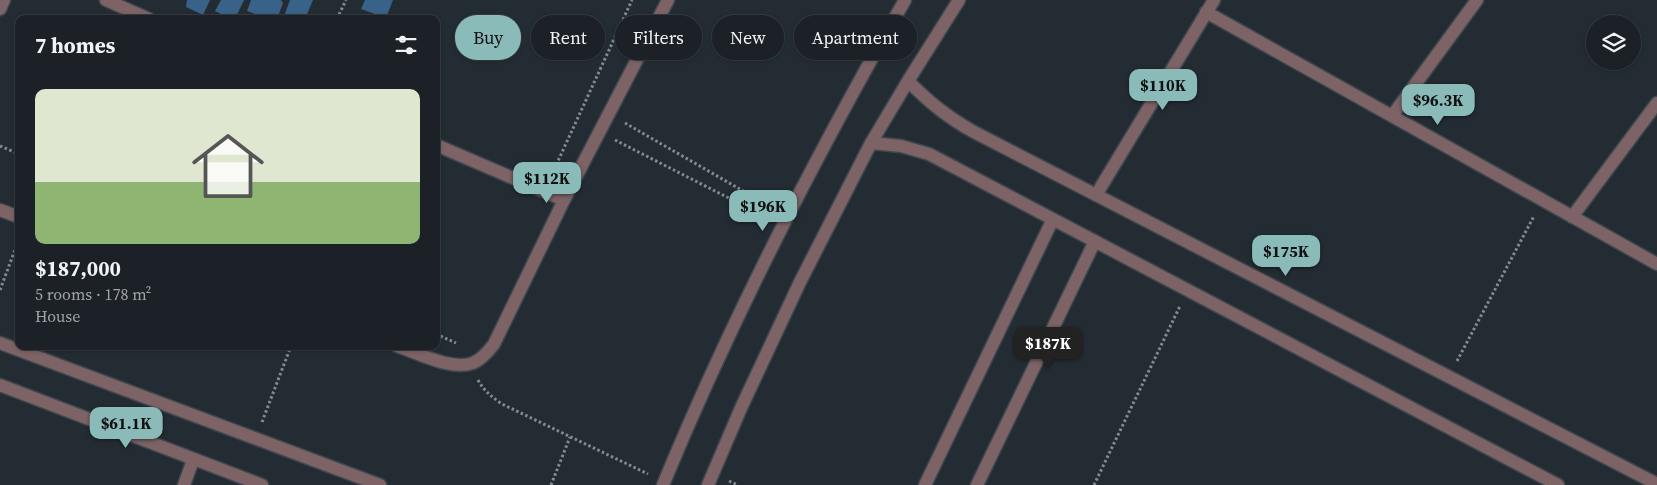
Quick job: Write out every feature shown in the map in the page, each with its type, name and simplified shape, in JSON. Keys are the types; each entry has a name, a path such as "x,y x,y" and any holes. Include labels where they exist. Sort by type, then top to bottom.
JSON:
{"street":[{"path":"0,9 4,0"},
{"path":"106,0 140,15"},
{"path":"409,350 446,363 460,365 474,363 486,355 494,344 564,200 668,0"},
{"path":"663,484 719,359 785,221 840,114 904,0"},
{"path":"708,485 741,408 800,282 871,143 959,0"},
{"path":"1096,195 1214,0"},
{"path":"1392,116 1477,0"},
{"path":"1206,12 1657,264"},
{"path":"908,81 927,101 949,118 1657,484"},
{"path":"1572,216 1657,104"},
{"path":"871,143 901,146 929,154 1558,485"},
{"path":"440,147 564,200"},
{"path":"0,210 15,216"},
{"path":"925,485 1053,219"},
{"path":"977,485 1095,241"},
{"path":"0,343 15,349"},
{"path":"19,350 380,485"},
{"path":"0,386 262,485"},
{"path":"184,485 192,460"}],"path":[{"path":"339,15 346,0"},
{"path":"609,114 785,221"},
{"path":"599,132 785,221"},
{"path":"0,146 15,152"},
{"path":"1449,377 1542,200"},
{"path":"0,290 15,250"},
{"path":"1094,485 1188,290"},
{"path":"256,438 289,350"},
{"path":"474,363 476,376 482,387 491,397 663,484"},
{"path":"551,485 570,437"}],"building":[{"path":"187,0 210,0 203,15 186,7"},
{"path":"221,0 244,0 237,15 223,15 215,11"},
{"path":"251,0 281,0 283,3 278,15 255,15 247,11"},
{"path":"290,0 313,0 307,15 284,15"},
{"path":"365,0 393,0 387,15 378,15 361,9"}]}
